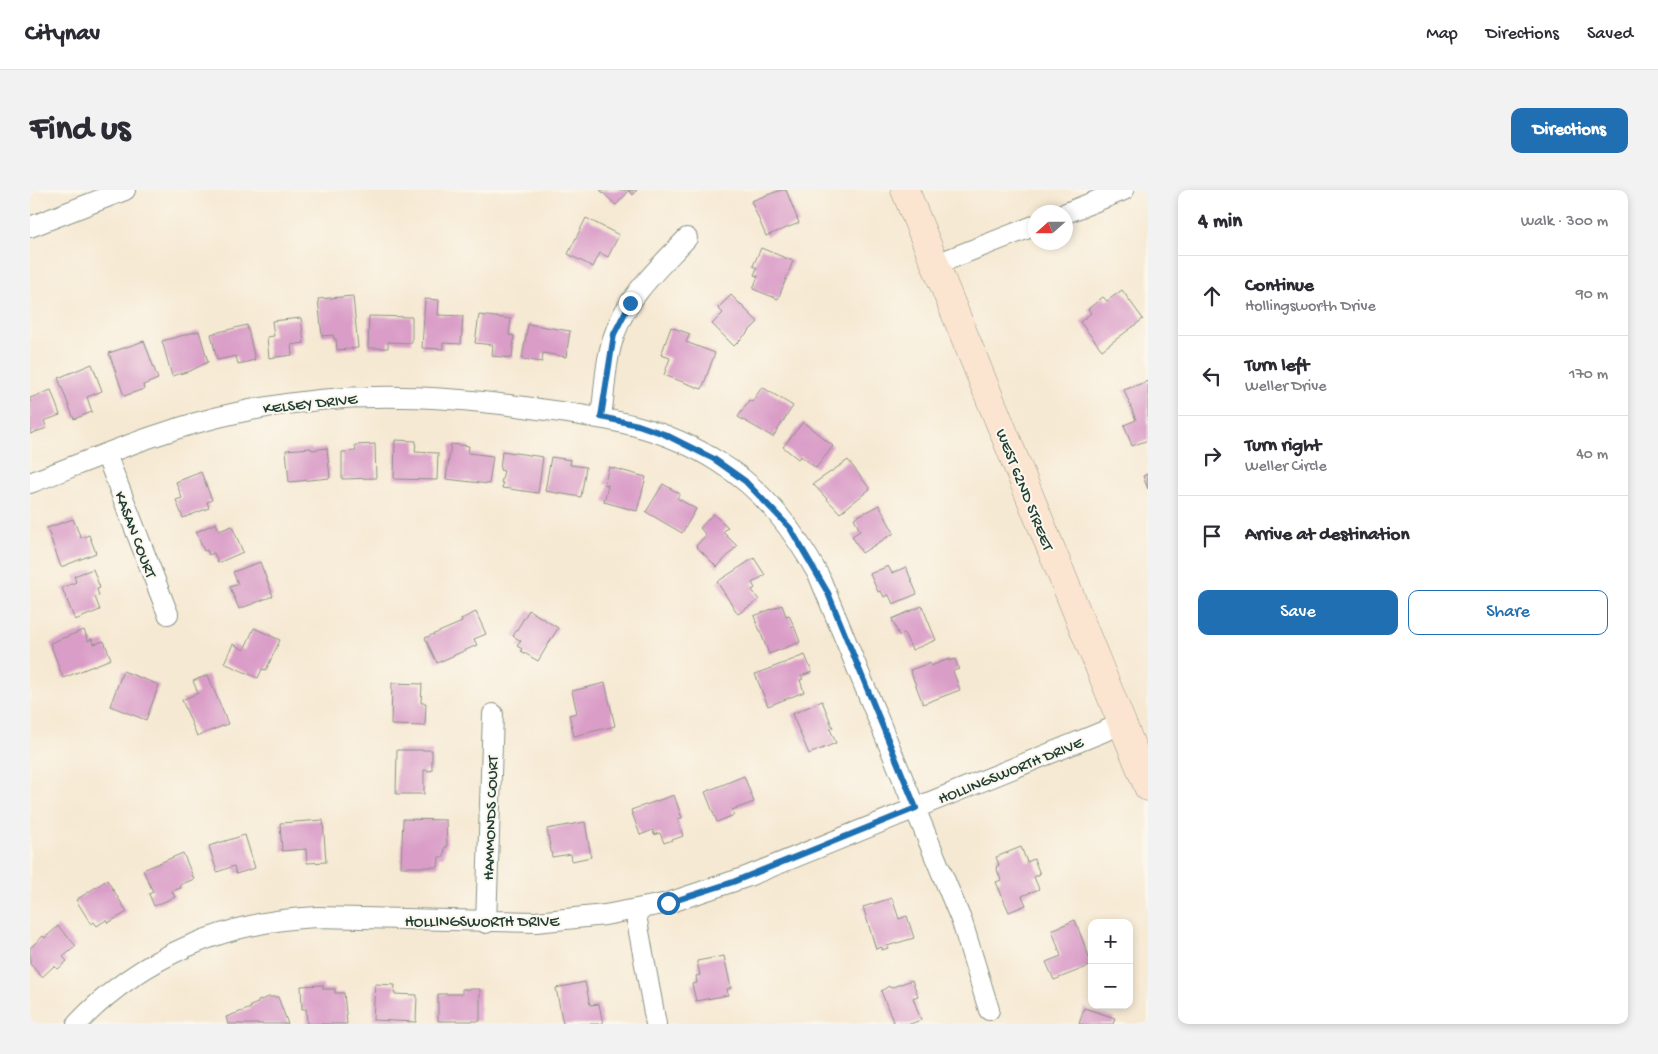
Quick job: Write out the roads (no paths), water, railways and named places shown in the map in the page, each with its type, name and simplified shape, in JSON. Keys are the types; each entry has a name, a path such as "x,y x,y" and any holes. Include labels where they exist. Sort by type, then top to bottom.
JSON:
{"street":[{"path":"30,227 125,190"},
{"name":"WEST 62ND STREET","path":"905,190 1148,787"},
{"path":"1073,210 1124,190"},
{"path":"934,265 1028,228"},
{"path":"601,417 614,334 625,311 640,290 687,238"},
{"name":"KELSEY DRIVE","path":"30,483 178,428 232,413 287,403 344,397 438,397 601,417 638,425 664,434 714,459 745,481 790,528 828,593 970,943 988,1010"},
{"name":"KASAN COURT","path":"106,454 168,614"},
{"name":"HAMMONDS COURT","path":"486,923 493,714"},
{"name":"HOLLINGSWORTH DRIVE","path":"77,1024 117,987 155,962 206,938 246,926 285,919 317,918 486,923 551,922 634,910 681,899 733,882 1122,724"},
{"path":"634,910 656,1024"}]}
